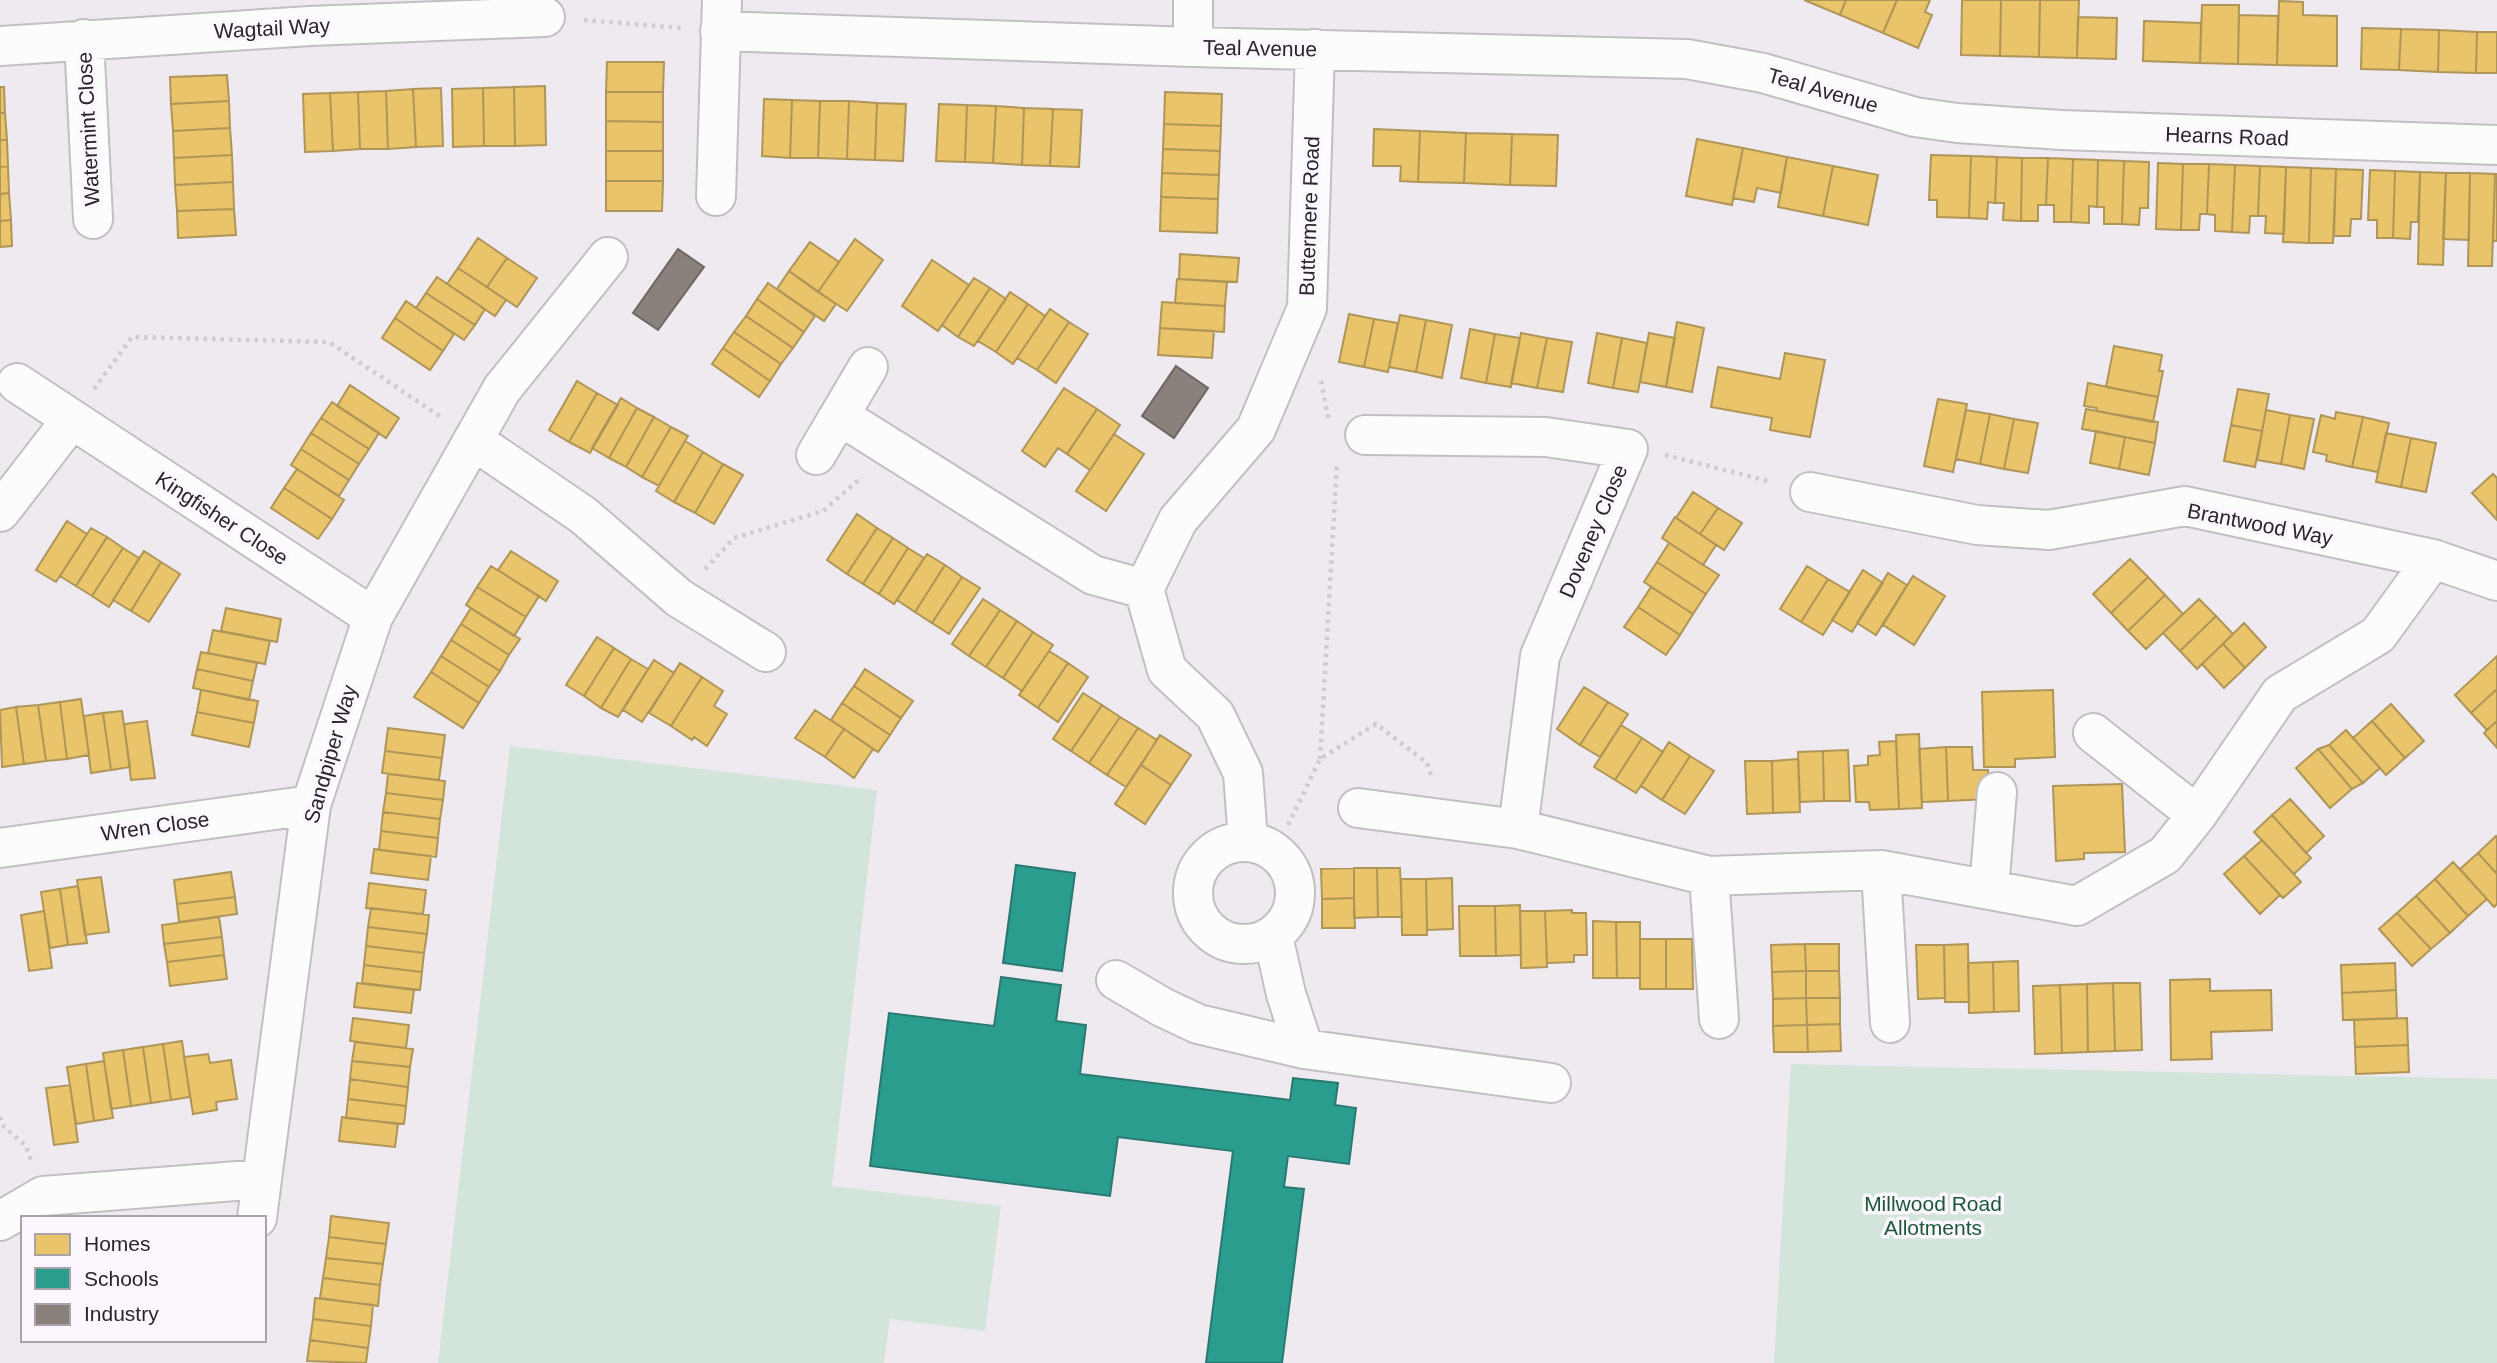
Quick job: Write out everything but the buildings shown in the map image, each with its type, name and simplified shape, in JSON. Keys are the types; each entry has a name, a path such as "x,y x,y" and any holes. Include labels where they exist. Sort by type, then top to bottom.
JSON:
{"street":[{"path":"1193,47 1194,0"},
{"name":"Wagtail Way","path":"0,46 309,13 545,17"},
{"path":"716,196 721,15"},
{"name":"Teal Avenue","path":"721,15 1193,47 1687,59 1763,73 1915,117 1956,123"},
{"name":"Watermint Close","path":"84,39 93,219"},
{"name":"Buttermere Road","path":"1144,589 1178,520 1256,429 1307,308 1315,49"},
{"name":"Hearns Road","path":"1956,123 2061,130 2497,145"},
{"name":"Sandpiper Way","path":"257,1216 311,805 373,617 502,388 608,257"},
{"path":"816,455 868,368"},
{"name":"Kingfisher Close","path":"17,383 373,617"},
{"path":"840,416 1093,575 1144,589 1167,670 1215,715 1243,773 1248,841"},
{"path":"0,512 72,419"},
{"name":"Doveney Close","path":"1344,439 1546,437 1628,449 1540,656 1518,829"},
{"path":"473,440 583,515 679,598 766,652"},
{"name":"Brantwood Way","path":"1810,492 1977,525 2049,530 2186,506 2433,559 2497,581"},
{"path":"1358,808 1518,829 1709,876 1881,870 2077,906 2165,855 2280,694 2378,635 2433,559"},
{"path":"2093,733 2196,815"},
{"path":"1989,889 1997,792"},
{"name":"Wren Close","path":"0,848 311,805"},
{"path":"1248,841 1275,851 1294,878 1293,910 1273,936 1242,946 1211,933 1193,906 1195,874 1216,849 1248,841"},
{"path":"1881,870 1891,1023"},
{"path":"1709,876 1719,1019"},
{"path":"1273,936 1286,994 1304,1049"},
{"path":"1116,980 1198,1024 1304,1049 1551,1083"},
{"path":"0,1221 43,1196 262,1179"}],"path":[{"path":"545,17 721,15"},
{"path":"72,419 132,337 330,342 473,440"},
{"path":"1320,375 1344,439 1338,468 1320,759"},
{"path":"1628,449 1677,457 1810,492"},
{"path":"679,598 734,538 823,511 894,450"},
{"path":"0,1116 2,1125 26,1146 43,1196"}],"green space":[{"path":"510,746 877,790 832,1186 1001,1206 985,1331 890,1319 884,1363 438,1363"},
{"name":"Millwood Road Allotments","path":"1791,1064 2497,1079 2497,1363 1774,1363"}]}
